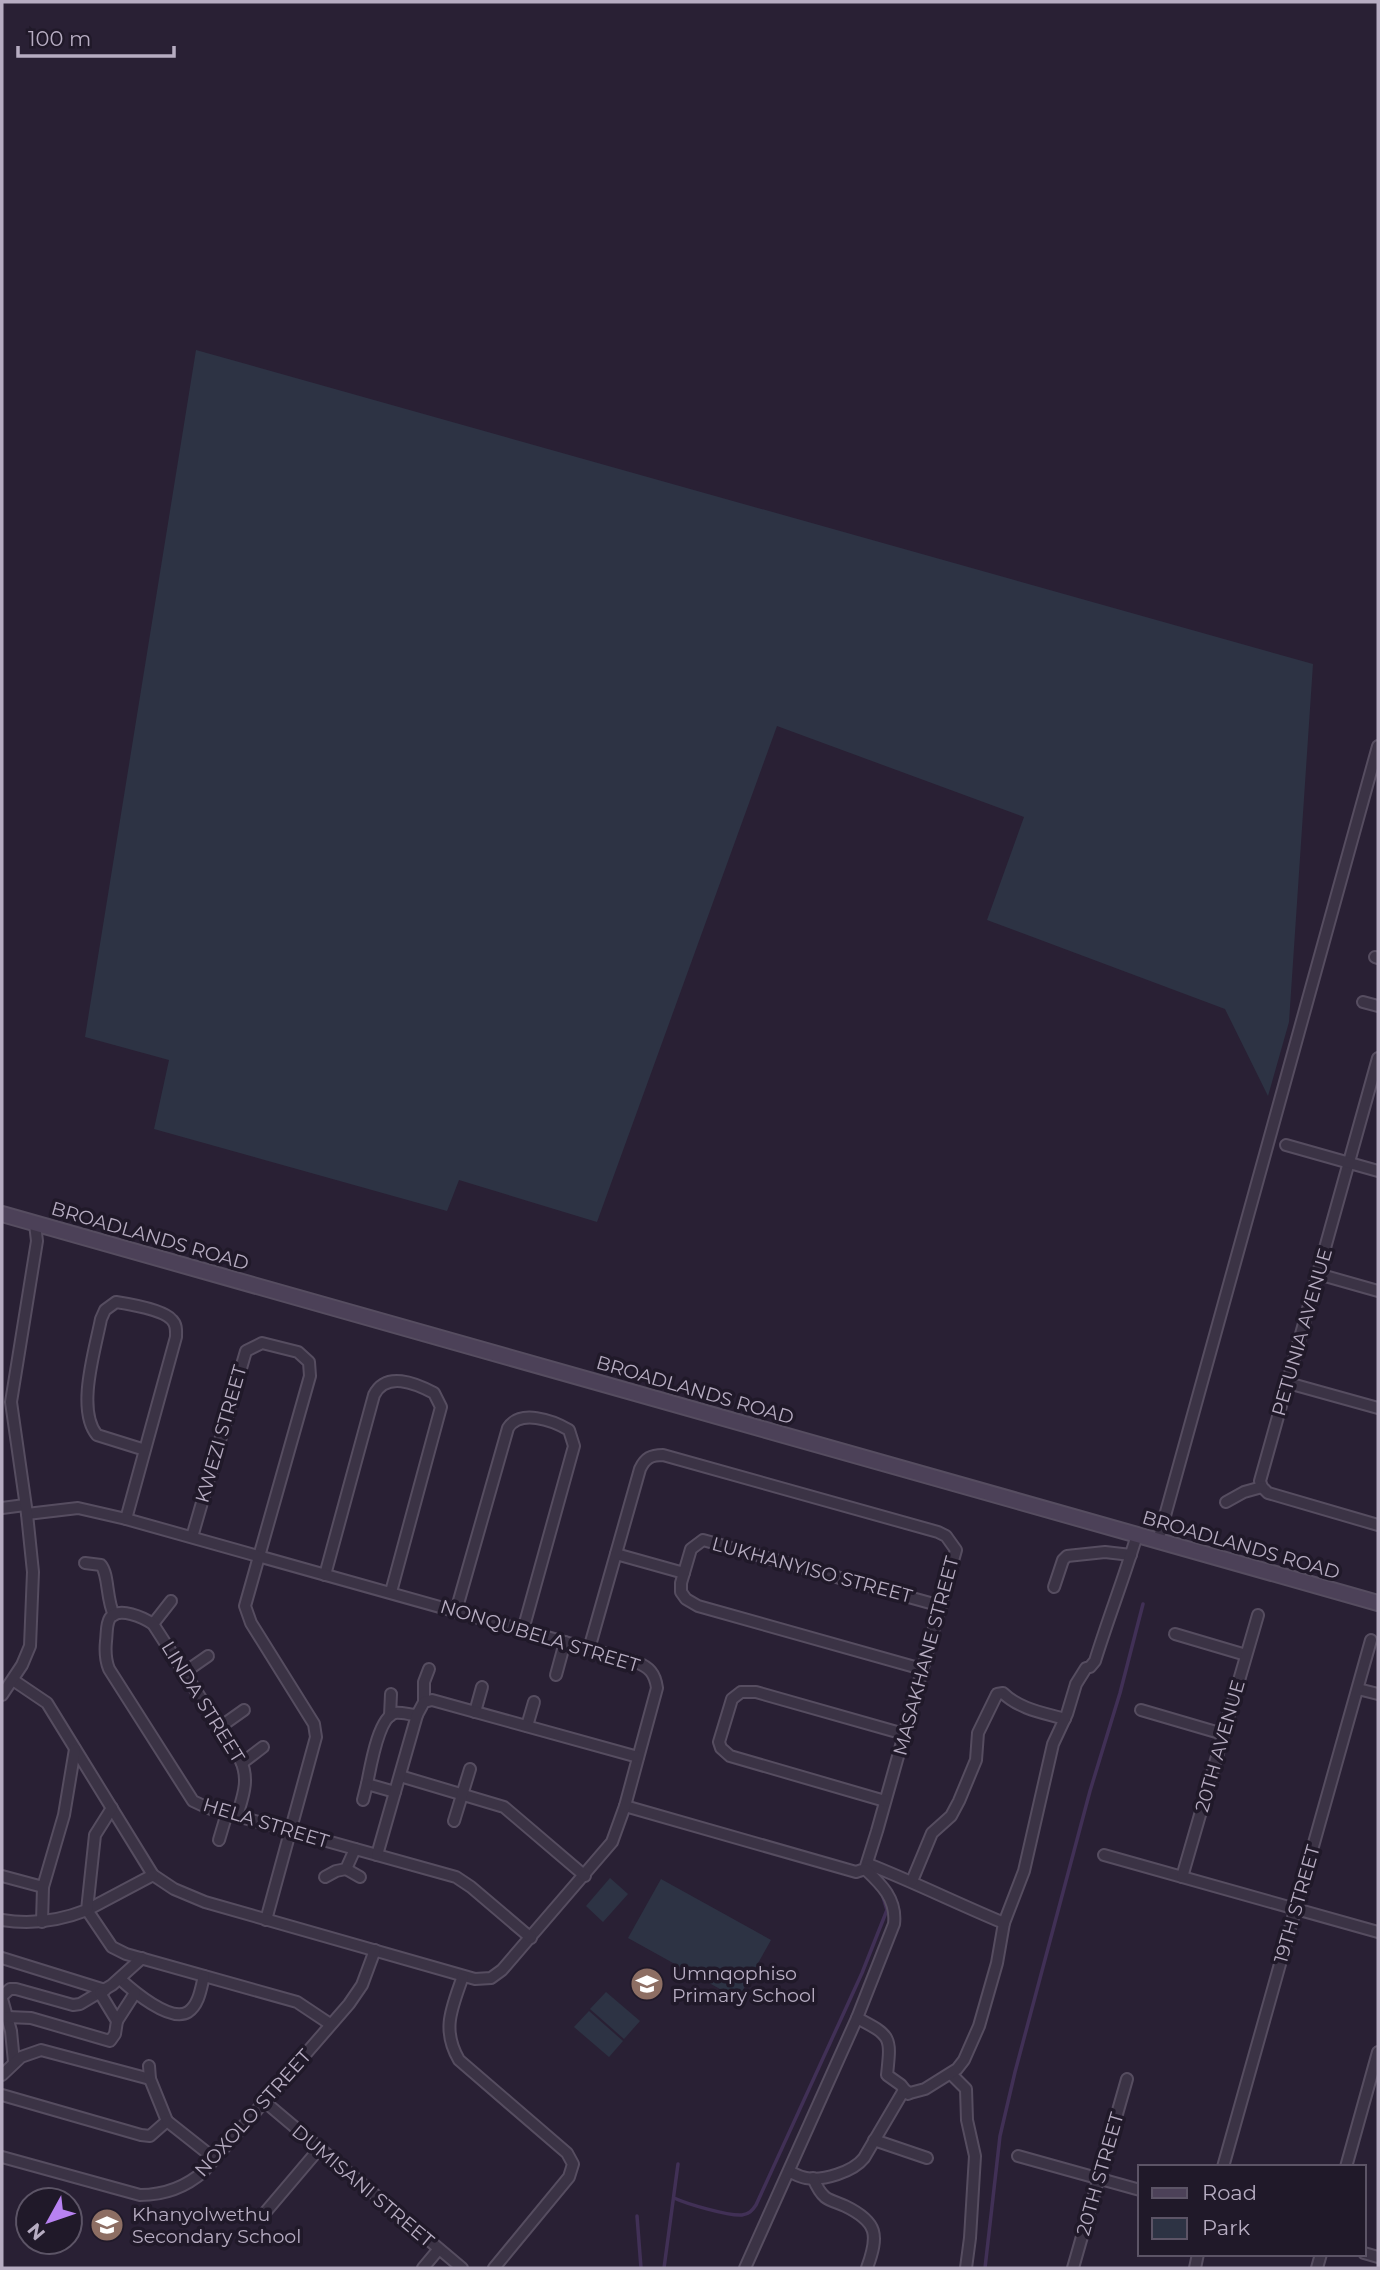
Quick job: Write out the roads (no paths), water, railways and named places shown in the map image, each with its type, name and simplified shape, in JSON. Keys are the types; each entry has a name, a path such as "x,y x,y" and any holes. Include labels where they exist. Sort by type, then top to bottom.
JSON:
{"main road":[{"name":"BROADLANDS ROAD","path":"2,1214 1378,1603"}],"street":[{"path":"1158,1541 1378,746"},
{"path":"1363,1002 1378,1006"},
{"name":"PETUNIA AVENUE","path":"1262,1487 1260,1481 1378,1058"},
{"path":"1286,1145 1378,1171"},
{"path":"2,1695 27,1657 30,1646 33,1572 8,1384 37,1241 35,1224"},
{"path":"1318,1274 1378,1291"},
{"path":"126,1518 145,1450 176,1337 175,1326 169,1317 116,1302 105,1310 101,1319 88,1392 89,1420 97,1435 145,1450"},
{"name":"KWEZI STREET","path":"192,1537 246,1351 262,1343 298,1352 309,1362 310,1377 245,1598 247,1614 316,1731 315,1743 266,1920"},
{"path":"325,1575 374,1395 377,1388 387,1381 407,1383 434,1393 441,1407 391,1592"},
{"path":"1288,1383 1378,1408"},
{"path":"456,1611 508,1428 526,1416 542,1420 569,1430 574,1446 523,1630"},
{"name":"MASAKHANE STREET","path":"589,1649 640,1469 646,1459 663,1455 946,1536 956,1550 866,1867"},
{"path":"1226,1502 1244,1492 1262,1487 1268,1493 1378,1525"},
{"name":"NONQUBELA STREET","path":"2,1508 78,1508 126,1518 636,1662 650,1669 654,1675 656,1695 625,1806 609,1847 502,1970 491,1978 475,1979 190,1897 153,1875 47,1703 13,1680"},
{"path":"790,2172 807,2179 835,2174 858,2165 904,2091 910,2093 925,2089 951,2074 964,2060 982,2017 998,1963 1004,1923 1024,1871 1053,1744 1065,1719 1076,1685 1086,1668 1095,1661 1137,1535"},
{"name":"LUKHANYISO STREET","path":"684,1573 691,1549 703,1540 712,1541 941,1606"},
{"path":"1054,1587 1063,1560 1067,1556 1105,1552 1131,1555"},
{"path":"616,1554 684,1573 681,1592 686,1599 698,1606 922,1669"},
{"path":"85,1563 101,1565 105,1570 107,1596 117,1614"},
{"path":"153,1623 171,1601"},
{"name":"HELA STREET","path":"117,1614 108,1623 105,1657 109,1669 189,1797 200,1805 232,1815 463,1881 531,1938"},
{"name":"LINDA STREET","path":"117,1614 137,1616 153,1623 243,1763 247,1780 219,1840"},
{"name":"20TH AVENUE","path":"1182,1877 1258,1615"},
{"path":"1175,1634 1246,1655"},
{"name":"19TH STREET","path":"1224,2165 1371,1640"},
{"path":"556,1675 565,1642"},
{"path":"184,1672 208,1656"},
{"path":"428,1701 424,1682 429,1669"},
{"path":"475,1712 482,1687"},
{"path":"1358,1689 1378,1694"},
{"path":"885,1801 730,1756 721,1748 719,1742 730,1702 741,1692 756,1692 904,1734"},
{"path":"912,1881 932,1833 951,1816 959,1801 976,1760 978,1733 997,1695 1001,1693 1031,1709 1065,1719"},
{"path":"363,1800 374,1746 390,1716 391,1694"},
{"path":"428,1701 638,1757"},
{"path":"377,1855 417,1715 428,1701"},
{"path":"527,1727 534,1702"},
{"path":"220,1727 244,1710"},
{"path":"1141,1710 1223,1734"},
{"path":"390,1716 395,1713 417,1715"},
{"path":"243,1763 263,1747"},
{"path":"42,1922 43,1887 64,1815 75,1749"},
{"path":"454,1821 470,1769"},
{"path":"400,1776 463,1793 509,1810 585,1876"},
{"path":"368,1784 395,1792"},
{"path":"625,1806 856,1871 866,1867 912,1881 1004,1923"},
{"path":"112,1808 95,1835 87,1910 112,1947 126,1954 297,2002 330,2024"},
{"path":"346,1869 355,1849"},
{"path":"1104,1855 1378,1932"},
{"path":"745,2268 857,2018 877,1970 895,1913 890,1896 866,1867"},
{"path":"325,1877 346,1869 360,1877"},
{"path":"2,1920 21,1924 68,1918 153,1875"},
{"path":"2,1876 43,1887"},
{"name":"NOXOLO STREET","path":"2,2157 140,2195 152,2195 187,2184 215,2159 356,1995 375,1950"},
{"path":"2,1958 102,1991 117,2021"},
{"path":"14,2062 7,2030 8,2017 2,1998 10,1989 74,2005 87,2002 120,1979 142,1958"},
{"path":"120,1979 135,1993 158,2007 174,2013 185,2013 194,2006 204,1976"},
{"path":"463,1976 449,2024 450,2041 459,2060 567,2153 573,2164 569,2177 494,2268"},
{"path":"8,2017 31,2018 110,2041 116,2034 117,2021 135,1993"},
{"path":"857,2018 881,2030 890,2044 887,2075 907,2093"},
{"path":"2,2075 14,2062 31,2052 41,2050 150,2079"},
{"path":"1347,2165 1378,2052"},
{"path":"149,2066 150,2079 167,2121 215,2159"},
{"path":"951,2074 966,2089 967,2120 975,2156 966,2268"},
{"name":"20TH STREET","path":"1073,2268 1127,2080"},
{"path":"2,2095 145,2136 155,2133 167,2121"},
{"name":"DUMISANI STREET","path":"265,2102 462,2268"},
{"path":"874,2140 927,2158"},
{"path":"263,2215 319,2149"},
{"path":"1018,2155 1138,2189"},
{"path":"813,2178 825,2197 871,2222 874,2228 874,2243 867,2268"},
{"path":"423,2268 439,2249"}],"waterway":[{"path":"985,2268 1000,2136 1015,2072 1143,1604"},
{"path":"674,2198 736,2215 747,2214 755,2207 862,1973 887,1910 883,1897"},
{"path":"664,2268 678,2164"},
{"path":"637,2216 641,2268"}],"place":[{"name":"Umnqophiso Primary School","path":"647,1984"},
{"name":"Khanyolwethu Secondary School","path":"107,2225"}]}
